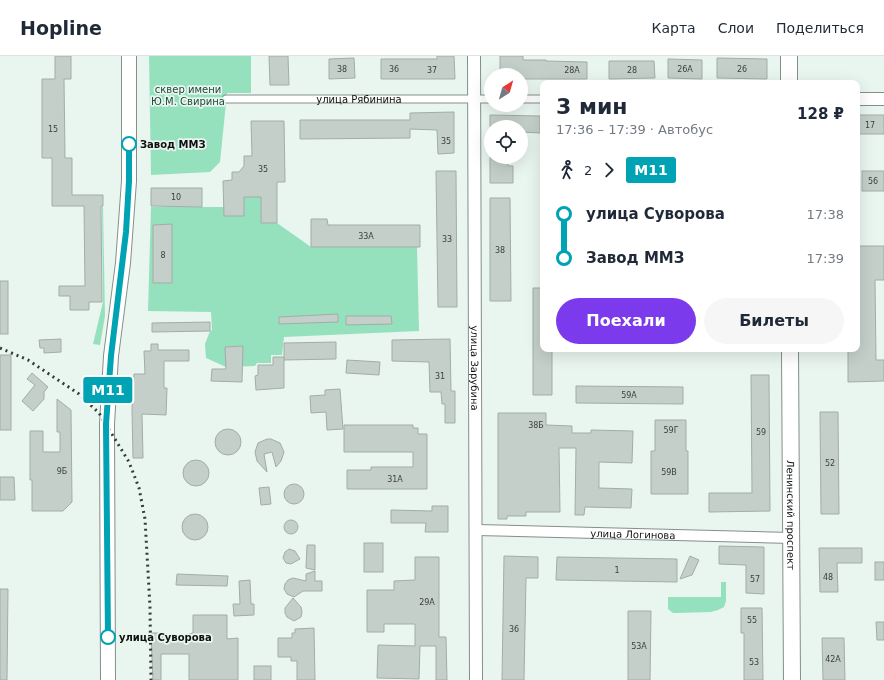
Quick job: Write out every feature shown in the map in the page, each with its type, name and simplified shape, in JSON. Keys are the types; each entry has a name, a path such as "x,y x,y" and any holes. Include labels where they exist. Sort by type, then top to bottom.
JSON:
{"main road":[{"path":"108,680 106,424 111,356 123,264 128,201 129,56"},
{"path":"789,56 789,80"},
{"name":"Ленинский проспект","path":"790,352 792,680"}],"street":[{"name":"улица Зарубина","path":"474,56 476,680"},
{"name":"улица Рябинина","path":"226,99 484,99"},
{"path":"528,99 540,99"},
{"path":"860,99 884,99"},
{"name":"улица Логинова","path":"476,530 791,538"}],"green space":[{"name":"сквер имени Ю.М. Свирина","path":"149,56 251,56 251,93 227,93 220,162 210,172 151,175"},
{"path":"244,197 261,197 261,223 277,223 311,247 417,247 419,331 284,337 282,355 271,355 271,363 257,363 255,366 226,367 206,358 205,344 210,331 212,330 211,312 148,311 151,207 224,207 244,216"},
{"path":"102,207 105,316 100,345 93,344 103,302"},
{"path":"721,582 726,582 726,601 724,607 711,612 673,613 668,609 668,597 721,597"}],"building":[{"path":"55,56 71,56 71,79 64,79 65,158 72,158 72,195 103,195 103,206 101,206 102,302 89,302 89,310 70,310 70,296 59,296 59,286 85,286 84,206 52,206 52,158 42,158 42,79 55,79"},
{"path":"269,56 288,56 289,85 270,85"},
{"path":"437,56 454,56 455,79 381,79 381,59 437,59"},
{"path":"500,56 523,56 523,60 587,62 587,79 528,79 528,68 500,68"},
{"path":"354,58 355,78 329,79 329,59"},
{"path":"717,58 767,59 767,79 717,78"},
{"path":"668,59 702,60 702,79 668,78"},
{"path":"609,61 654,61 655,78 609,79"},
{"path":"454,112 454,153 438,154 437,130 410,129 410,138 300,139 300,120 410,120 410,113"},
{"path":"490,115 540,116 540,133 528,132 528,120 490,120"},
{"path":"860,115 884,115 884,134 860,134"},
{"path":"251,121 284,121 285,182 277,182 277,223 261,223 261,197 244,197 244,216 224,216 223,181 232,180 232,172 239,172 244,166 244,156 252,156"},
{"path":"490,164 508,164 508,166 513,166 513,183 490,183"},
{"path":"436,171 456,171 457,307 438,307"},
{"path":"862,171 884,171 884,191 862,191"},
{"path":"151,188 202,188 202,207 151,206"},
{"path":"490,198 510,198 511,301 490,301"},
{"path":"311,219 327,219 328,225 420,225 420,247 311,247"},
{"path":"172,224 172,283 153,283 153,225"},
{"path":"860,246 884,246 884,280 875,280 876,360 884,360 884,381 848,382 848,352 860,352"},
{"path":"0,281 8,281 8,334 0,334"},
{"path":"533,288 540,288 540,352 552,352 552,395 533,395"},
{"path":"338,314 338,322 279,324 279,317"},
{"path":"346,316 391,316 392,324 346,325"},
{"path":"210,322 210,331 152,332 152,323"},
{"path":"61,339 61,352 44,353 44,348 40,348 39,340"},
{"path":"450,339 451,391 455,391 455,423 445,423 445,404 442,404 441,392 430,392 429,362 392,361 392,340"},
{"path":"336,342 336,359 284,360 284,343"},
{"path":"151,344 158,344 158,350 189,350 189,361 164,361 164,388 167,388 166,415 142,414 143,458 133,458 132,409 134,374 145,374 144,351 151,351"},
{"path":"243,346 242,382 211,381 212,369 226,369 225,347"},
{"path":"0,355 11,355 11,430 0,430"},
{"path":"273,357 284,357 284,388 256,390 255,376 258,375 258,365 273,365"},
{"path":"347,360 380,362 379,375 346,373"},
{"path":"32,373 48,387 44,392 44,399 33,411 22,401 35,385 27,379"},
{"path":"751,375 769,375 770,511 709,512 709,493 752,493"},
{"path":"576,386 683,387 683,404 576,403"},
{"path":"340,389 343,429 327,430 326,412 311,413 310,396 325,395 325,390"},
{"path":"57,399 71,410 72,502 63,511 32,511 32,480 30,480 30,431 43,431 43,452 60,452 60,432 57,432"},
{"path":"820,412 838,412 839,514 821,514"},
{"path":"498,413 546,413 546,425 572,426 572,433 591,433 591,430 633,431 632,463 599,462 599,488 632,489 631,508 585,507 584,515 575,515 576,448 559,448 560,512 526,512 526,516 507,516 507,519 498,519"},
{"path":"655,420 686,420 688,494 651,494 651,451 655,451"},
{"path":"344,425 413,425 413,428 418,428 418,434 427,434 427,489 347,489 347,470 371,470 371,467 413,467 413,452 344,452"},
{"path":"228,429 237,433 241,442 237,451 228,455 219,451 215,442 219,433"},
{"path":"267,439 280,443 284,452 281,461 276,467 272,452 264,454 267,472 257,461 255,452 258,443"},
{"path":"196,460 205,464 209,473 205,482 196,486 187,482 183,473 187,464"},
{"path":"0,477 14,477 15,500 0,500"},
{"path":"290,484 298,484 304,490 304,498 298,504 290,504 284,498 284,490"},
{"path":"269,487 271,504 261,505 259,488"},
{"path":"432,506 448,506 448,532 425,532 426,523 391,523 391,510 432,511"},
{"path":"195,514 204,518 208,527 204,536 195,540 186,536 182,527 186,518"},
{"path":"291,520 296,522 298,527 296,532 291,534 286,532 284,527 286,522"},
{"path":"364,543 383,543 383,572 364,572"},
{"path":"307,545 315,545 315,570 306,568"},
{"path":"719,546 764,547 764,594 746,593 746,565 719,564"},
{"path":"819,548 862,548 862,563 837,563 838,592 820,592"},
{"path":"289,549 295,551 300,559 291,564 286,563 283,558 285,552"},
{"path":"504,556 538,557 538,578 526,578 524,680 502,680"},
{"path":"690,556 699,560 692,575 680,579"},
{"path":"415,557 439,557 439,637 446,637 447,680 436,680 436,646 420,646 419,679 377,678 378,645 415,646 415,624 384,624 384,632 367,632 367,590 394,590 394,581 415,580"},
{"path":"557,557 677,559 677,582 556,580"},
{"path":"875,562 884,562 884,580 875,580"},
{"path":"315,571 315,581 322,581 322,591 303,591 294,597 287,594 284,589 288,580 293,578 306,581 306,574"},
{"path":"177,574 228,576 227,586 176,585"},
{"path":"250,580 251,604 254,604 254,615 234,616 233,604 240,604 239,581"},
{"path":"0,589 8,589 7,680 0,680"},
{"path":"293,598 301,607 302,612 301,617 294,621 287,617 285,613 285,608"},
{"path":"741,608 762,608 763,680 744,680 744,633 741,633"},
{"path":"628,611 651,611 650,680 628,680"},
{"path":"193,615 227,615 227,639 238,638 238,680 189,680 189,654 161,654 161,680 153,680 151,633 160,633 160,637 188,637 188,634 193,633"},
{"path":"876,622 884,622 884,640 877,640"},
{"path":"314,628 315,680 297,680 297,661 291,661 291,657 278,657 278,638 292,638 292,633 295,633 295,629"},
{"path":"822,638 844,638 845,680 823,680"},
{"path":"254,666 271,666 271,680 254,680"}],"railway":[{"path":"0,348 28,360 79,394 99,413 129,462 139,488 145,519 150,607 151,680"}],"bus line":[{"name":"М11","path":"108,637 106,424 111,356 126,232 129,181 129,144"}],"place":[{"name":"Завод ММЗ","path":"129,144"},
{"name":"улица Суворова","path":"108,637"}]}
